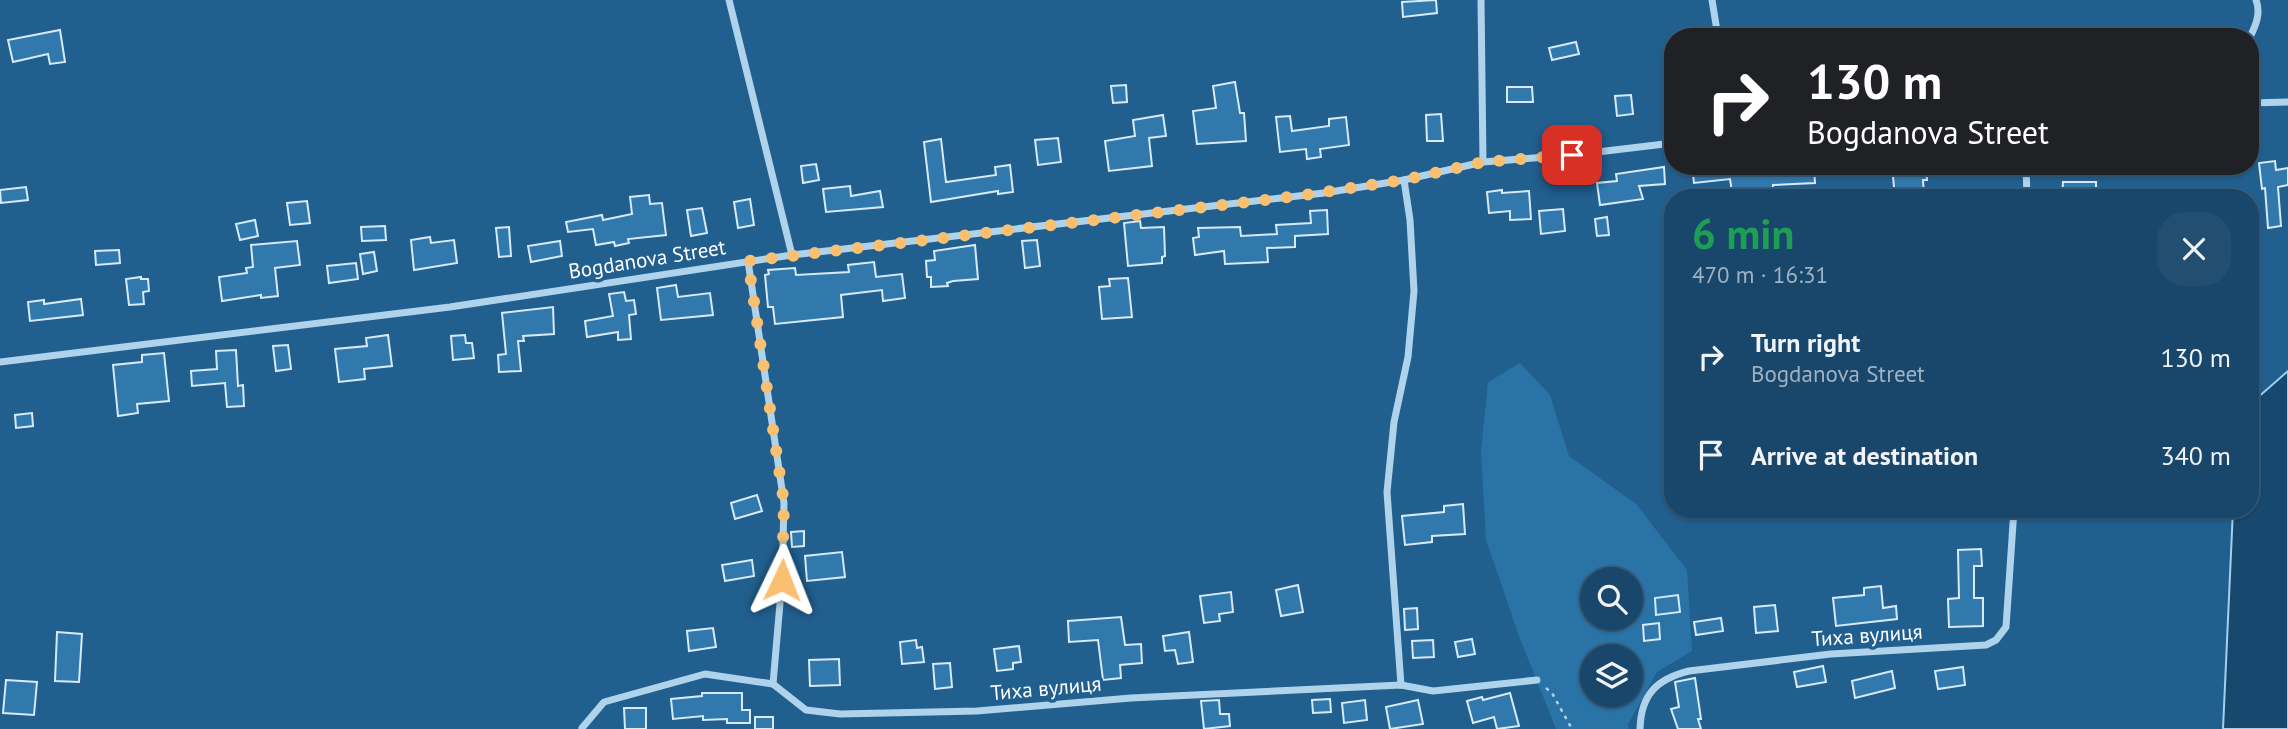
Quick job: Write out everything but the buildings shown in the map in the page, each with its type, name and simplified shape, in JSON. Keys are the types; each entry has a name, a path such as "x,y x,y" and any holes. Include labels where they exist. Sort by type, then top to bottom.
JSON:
{"street":[{"path":"729,0 792,255"},
{"path":"1481,0 1483,162"},
{"path":"1712,0 1717,28"},
{"path":"2254,28 2259,6 2256,0"},
{"path":"2259,103 2288,102"},
{"name":"Bogdanova Street","path":"0,362 450,307 792,255 1220,206 1404,180 1483,162 1664,144"},
{"path":"1401,685 1387,492 1394,422 1408,357 1414,291 1410,220 1404,180"},
{"path":"748,261 784,503 782,580 773,684"},
{"name":"Тиха вулиця","path":"1640,729 1645,702 1650,692 1673,675 1689,671 1832,654 1986,645 1996,640 2006,627 2013,518"},
{"name":"Тиха вулиця","path":"582,728 604,702 705,674 773,684 806,710 840,714 976,711 1131,698 1401,685 1433,691 1537,680"}],"path":[{"path":"1537,680 1552,692 1572,729"}],"shaded area":[{"path":"1520,363 1550,395 1569,456 1636,504 1687,570 1692,651 1657,672 1643,697 1643,644 1580,644 1580,707 1637,707 1628,724 1629,729 1556,729 1519,636 1486,540 1481,451 1488,382"},
{"path":"2288,371 2288,729 2223,729 2233,518 2259,518 2259,396"}],"route":[{"path":"782,580 784,503 748,261 1298,196 1404,180 1483,162 1572,155"}]}
